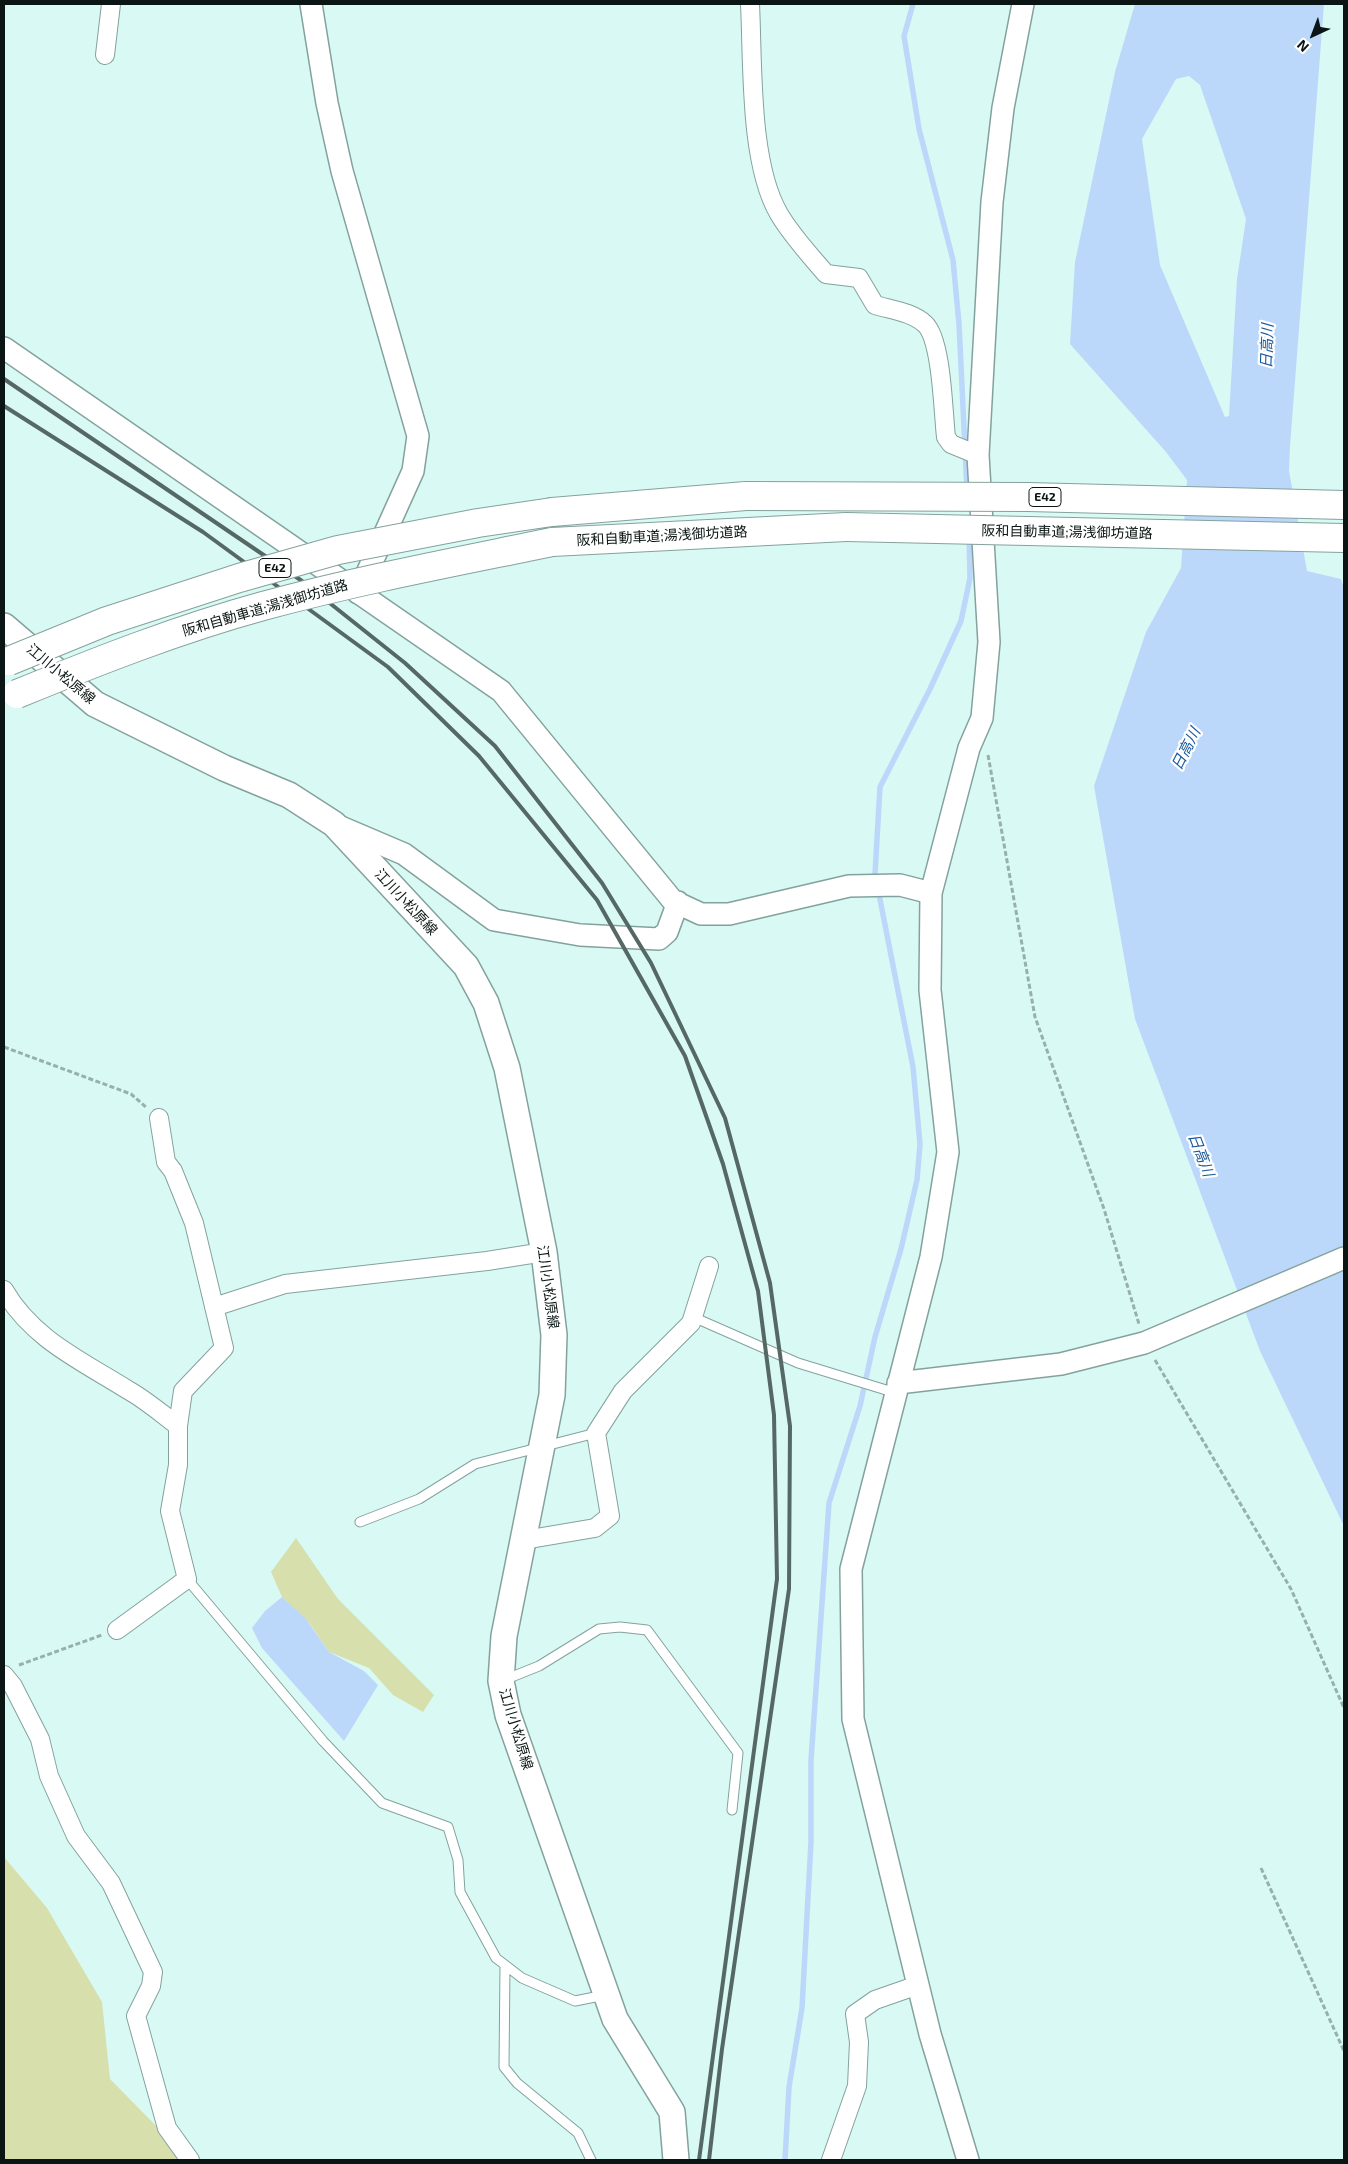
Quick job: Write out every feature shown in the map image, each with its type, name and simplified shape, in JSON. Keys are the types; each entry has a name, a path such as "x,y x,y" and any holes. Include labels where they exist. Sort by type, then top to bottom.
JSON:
{"highway":[{"name":"E42","path":"6,662 107,621 239,578 338,550 478,523 552,512 746,496 1028,497 1344,505"},
{"name":"阪和自動車道;湯浅御坊道路","path":"10,698 108,657 262,606 400,572 552,542 846,527 1344,538"}],"main road":[{"name":"江川小松原線","path":"4,626 95,704 224,768 289,795 334,824 466,966 486,1003 507,1068 544,1252 554,1334 552,1395 504,1636 501,1681 508,1715 615,2019 672,2112 676,2160"}],"street":[{"path":"105,55 111,4"},
{"path":"311,4 327,103 342,171 418,436 413,471 358,593"},
{"path":"750,4 755,124 764,174 778,212 793,235 826,274 859,278 875,305 910,314 926,325 938,350 946,437 951,444 978,455"},
{"path":"968,2160 930,2034 853,1719 851,1569 931,1258 948,1152 930,990 931,893 969,748 982,718 989,642 978,455 992,202 1003,108 1023,4"},
{"path":"4,348 502,691 673,901 701,914 728,914 849,886 900,885 931,893"},
{"path":"334,824 404,854 494,920 580,936 659,939 667,932 678,902"},
{"path":"118,1630 187,1579 170,1512 178,1464 178,1426 183,1391 224,1348 194,1223 173,1171 166,1162 159,1118"},
{"path":"214,1307 285,1284 487,1261 544,1252"},
{"path":"897,1388 1061,1364 1144,1343 1344,1258"},
{"path":"524,1540 595,1528 610,1516 596,1434 622,1391 691,1323 709,1266"},
{"path":"4,1290 12,1304 42,1337 131,1391 178,1426"},
{"path":"7,1671 40,1740 49,1776 76,1836 111,1883 153,1972 151,1986 136,2016 167,2128 190,2160"},
{"path":"831,2160 857,2086 859,2042 855,2014 875,2000 918,1985"}],"lane":[{"path":"693,1317 798,1363 897,1388"},
{"path":"360,1522 419,1499 475,1464 596,1434"},
{"path":"187,1579 323,1741 382,1803 448,1827 458,1860 460,1892 496,1958 522,1978 575,2001 608,1995"},
{"path":"501,1681 539,1666 599,1629 620,1627 647,1630 738,1753 732,1810"},
{"path":"505,1965 504,2067 517,2084 578,2133 591,2160"}],"path":[{"path":"982,718 1035,1017 1104,1209 1144,1343 1291,1589 1344,1708"},
{"path":"4,1046 131,1094 159,1118"},
{"path":"7,1671 118,1630"},
{"path":"1261,1868 1344,2051"}],"green space":[{"path":"296,1538 338,1599 434,1695 423,1712 393,1695 369,1668 329,1652 310,1624 282,1597 271,1572"},
{"path":"4,1857 47,1908 102,2002 110,2079 170,2140 183,2160 4,2160"}],"water":[{"name":"日高川","path":"1135,4 1324,4 1289,471 1307,571 1341,579 1344,588 1344,1526 1260,1351 1135,1019 1094,786 1146,632 1181,568 1187,480 1166,452 1070,344 1075,262 1115,72","holes":["1189,76 1200,85 1246,219 1237,279 1229,416 1225,417 1160,265 1142,139 1176,79"]},
{"path":"282,1597 306,1619 329,1652 364,1671 378,1685 344,1741 262,1648 252,1628 265,1611"}],"waterway":[{"path":"913,4 904,36 919,129 953,260 959,324 967,490"},
{"path":"785,2160 789,2087 802,2008 811,1842 811,1760 829,1503 860,1406 875,1337 901,1249 917,1180 920,1144 913,1067 875,874 880,787 930,689 961,621 970,578 969,536"}],"railway":[{"path":"4,379 302,581 405,663 495,746 602,883 651,963 725,1118 770,1283 790,1426 789,1589 722,2049 709,2160"},
{"path":"4,406 203,532 388,667 479,756 597,900 685,1056 723,1164 758,1291 774,1415 777,1579 699,2160"}]}
